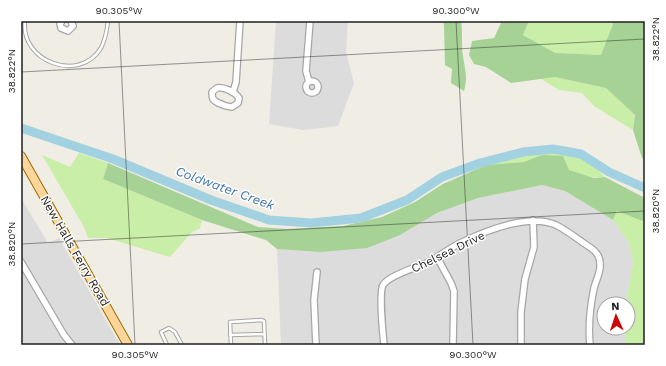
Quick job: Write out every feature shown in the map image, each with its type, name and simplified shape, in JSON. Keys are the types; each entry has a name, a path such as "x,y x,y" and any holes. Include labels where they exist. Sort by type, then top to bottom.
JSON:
{"main road":[{"name":"New Halls Ferry Road","path":"21,156 128,345"}],"street":[{"path":"62,21 60,26 65,31 72,28 73,24 71,21"},
{"path":"233,92 236,82 240,21"},
{"path":"310,21 306,71 310,82"},
{"path":"216,88 233,92 238,98 238,103 232,107 216,101 213,99 212,95 212,92 216,88"},
{"path":"521,345 521,312 525,279 534,247 533,220"},
{"name":"Chelsea Drive","path":"384,345 381,293 384,284 389,279 437,257 460,243 493,230 520,222 533,220 556,225 591,248 599,256 600,268 594,287 590,310 590,345"},
{"path":"437,257 454,291 453,345"},
{"path":"21,262 64,335 72,345"},
{"path":"316,345 314,300 317,272"}],"lane":[{"path":"25,21 28,40 35,51 46,61 60,66 67,66 88,61 101,47 106,34 108,21"},
{"path":"231,345 231,321 262,320 264,321 265,345"},
{"path":"167,345 161,332 168,328 175,332 182,345"},
{"path":"230,335 264,334"}],"shaded area":[{"path":"276,21 348,21 346,52 354,83 338,126 303,130 269,124"},
{"path":"542,185 565,191 613,220 629,243 633,262 627,296 596,296 596,336 625,336 625,345 281,345 277,249 320,252 400,235 437,213 478,198"},
{"path":"21,198 48,243 59,238 120,345 21,345"}],"green space":[{"path":"443,21 461,21 462,52 466,77 464,91 451,83 452,69 445,65"},
{"path":"502,21 529,21 523,35 555,53 601,55 613,24 611,21 645,21 645,160 642,158 633,130 635,115 606,88 555,77 511,83 486,67 474,64 469,55 472,41 494,38"},
{"path":"529,21 611,21 613,24 601,55 555,53 523,35"},
{"path":"555,77 606,88 635,115 633,130 594,106 582,93 559,90 541,79"},
{"path":"544,150 562,152 578,157 599,170 605,177 580,174 564,168 542,155 524,162 486,165 516,155"},
{"path":"79,153 108,163 103,179 202,220 200,228 191,233 170,257 107,238 88,238 84,227 42,155 70,167"},
{"path":"542,155 563,156 569,170 594,178 605,177 645,198 645,222 617,211 613,220 565,191 542,185 478,198 437,213 400,235 367,248 320,252 277,249 266,240 202,220 103,179 108,163 258,227 287,229 343,226 382,217 415,202 443,184 486,165 524,162"},
{"path":"617,211 645,222 645,345 625,345 625,336 636,336 636,296 627,296 633,262 629,243 613,220"}],"waterway":[{"name":"Coldwater Creek","path":"21,128 113,159 211,200 269,220 311,223 361,218 407,200 442,177 480,163 523,152 553,149 581,154 609,172 645,188"}]}
